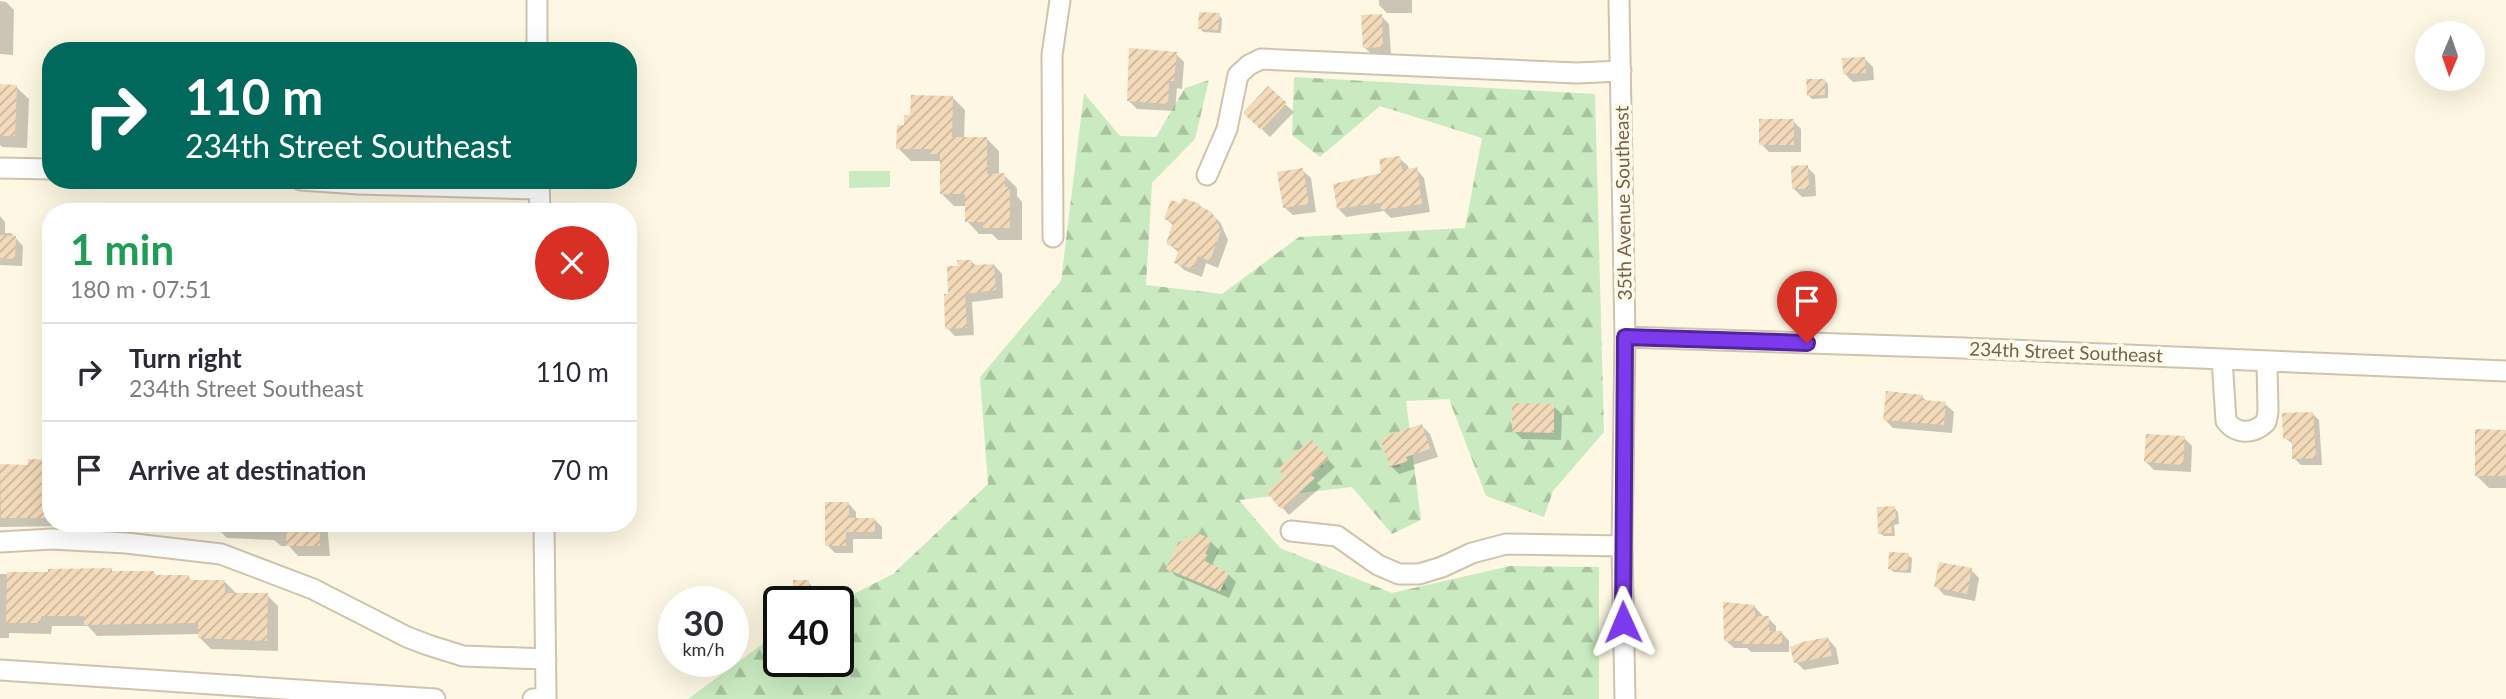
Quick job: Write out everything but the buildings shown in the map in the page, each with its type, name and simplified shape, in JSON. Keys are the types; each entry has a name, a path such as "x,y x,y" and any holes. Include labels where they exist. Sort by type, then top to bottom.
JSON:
{"street":[{"path":"537,0 537,42"},
{"path":"1053,237 1052,55 1060,0"},
{"name":"35th Avenue Southeast","path":"1619,0 1625,337 1622,545 1625,699"},
{"path":"1207,175 1227,129 1238,75 1249,65 1261,60 1577,73 1621,71"},
{"path":"0,168 42,169"},
{"name":"234th Street Southeast","path":"1625,337 2506,371"},
{"path":"2222,359 2226,421 2241,431 2255,430 2266,422 2267,361"},
{"path":"1291,531 1337,536 1378,565 1399,574 1419,574 1443,567 1472,553 1506,544 1622,545"},
{"path":"533,699 546,698 544,532"},
{"path":"0,542 52,539 101,541 221,554 313,589 407,638 440,649 463,656 546,659"},
{"path":"0,670 435,699"}],"green space":[{"path":"1294,77 1595,94 1604,432 1553,491 1544,517 1486,496 1449,399 1406,401 1421,520 1392,534 1352,487 1239,500 1280,548 1392,593 1510,566 1599,567 1599,699 688,699 718,677 749,677 749,654 763,644 763,677 854,677 854,594 893,574 988,484 980,377 1061,281 1084,93 1120,136 1156,137 1185,88 1209,80 1195,139 1152,183 1146,285 1222,294 1299,237 1465,228 1482,138 1380,106 1320,157 1292,135"},
{"path":"849,171 890,171 890,187 849,188"}],"route":[{"path":"1623,622 1625,337 1807,343"}]}
